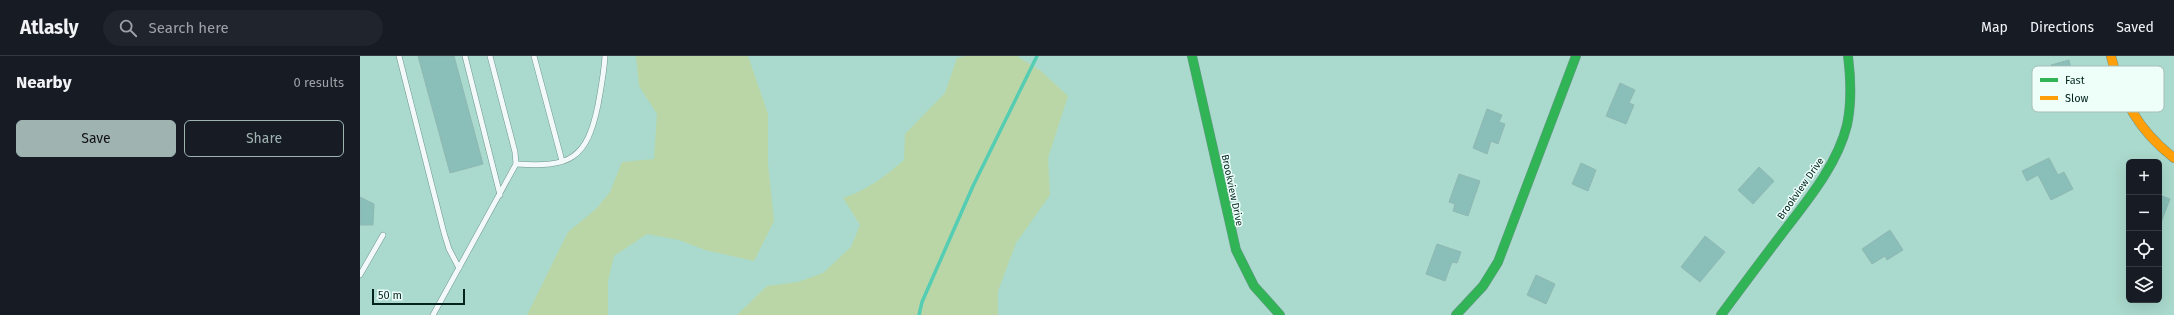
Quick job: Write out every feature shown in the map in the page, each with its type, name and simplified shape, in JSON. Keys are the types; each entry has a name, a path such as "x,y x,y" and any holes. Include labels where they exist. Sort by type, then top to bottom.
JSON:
{"street":[{"name":"Brookview Drive","path":"1192,56 1236,250 1248,277 1256,290 1280,315"},
{"path":"1456,315 1483,286 1498,262 1576,56"},
{"name":"Brookview Drive","path":"1721,315 1824,176 1840,146 1851,109 1851,71 1848,56"},
{"path":"2111,56 2114,66"},
{"path":"2130,112 2144,132 2174,158"}],"lane":[{"path":"399,56 444,233 449,249 459,268"},
{"path":"465,56 500,195"},
{"path":"433,315 516,164 515,152 490,56"},
{"path":"534,56 562,161"},
{"path":"516,164 538,166 562,161 574,155 585,145 591,133 604,72 605,56"},
{"path":"360,275 383,235"}],"green space":[{"path":"636,56 748,56 768,114 768,164 774,221 754,261 705,250 679,240 647,234 614,256 608,281 608,315 527,315 568,232 596,209 610,192 622,162 654,159 657,114 639,86"},
{"path":"965,56 1017,56 1041,71 1068,96 1048,158 1050,195 1016,243 998,291 998,315 737,315 767,286 798,282 823,273 851,247 860,225 843,198 861,191 904,160 905,134 945,93 957,58"}],"building":[{"path":"418,56 454,56 483,164 450,173"},
{"path":"2069,60 2070,66 2051,66"},
{"path":"1620,83 1635,90 1629,103 1634,105 1626,124 1606,116"},
{"path":"1487,109 1502,115 1499,122 1505,124 1498,144 1491,141 1487,154 1473,148"},
{"path":"2049,158 2058,175 2064,172 2073,189 2051,200 2038,175 2027,181 2022,171"},
{"path":"1581,163 1596,170 1588,191 1572,184"},
{"path":"1759,167 1774,181 1753,204 1738,190"},
{"path":"1459,174 1480,181 1468,216 1453,211 1455,204 1449,202"},
{"path":"2162,196 2170,199 2162,220"},
{"path":"360,197 374,204 373,225 360,225"},
{"path":"1890,230 1903,250 1887,260 1885,256 1872,264 1862,249"},
{"path":"1705,236 1725,252 1700,282 1681,267"},
{"path":"1437,244 1461,252 1457,263 1452,262 1445,281 1426,274"},
{"path":"1536,275 1555,284 1546,304 1527,295"}],"waterway":[{"path":"919,315 922,302 973,186 1037,56"}],"traffic: fast":[{"path":"1192,56 1236,250 1254,286 1280,315"},
{"path":"1456,315 1483,286 1498,262 1576,56"},
{"path":"1721,315 1810,197 1836,155 1847,125 1850,108 1848,56"}],"traffic: slow":[{"path":"2111,56 2114,66"},
{"path":"2132,112 2151,137 2174,158"}]}
